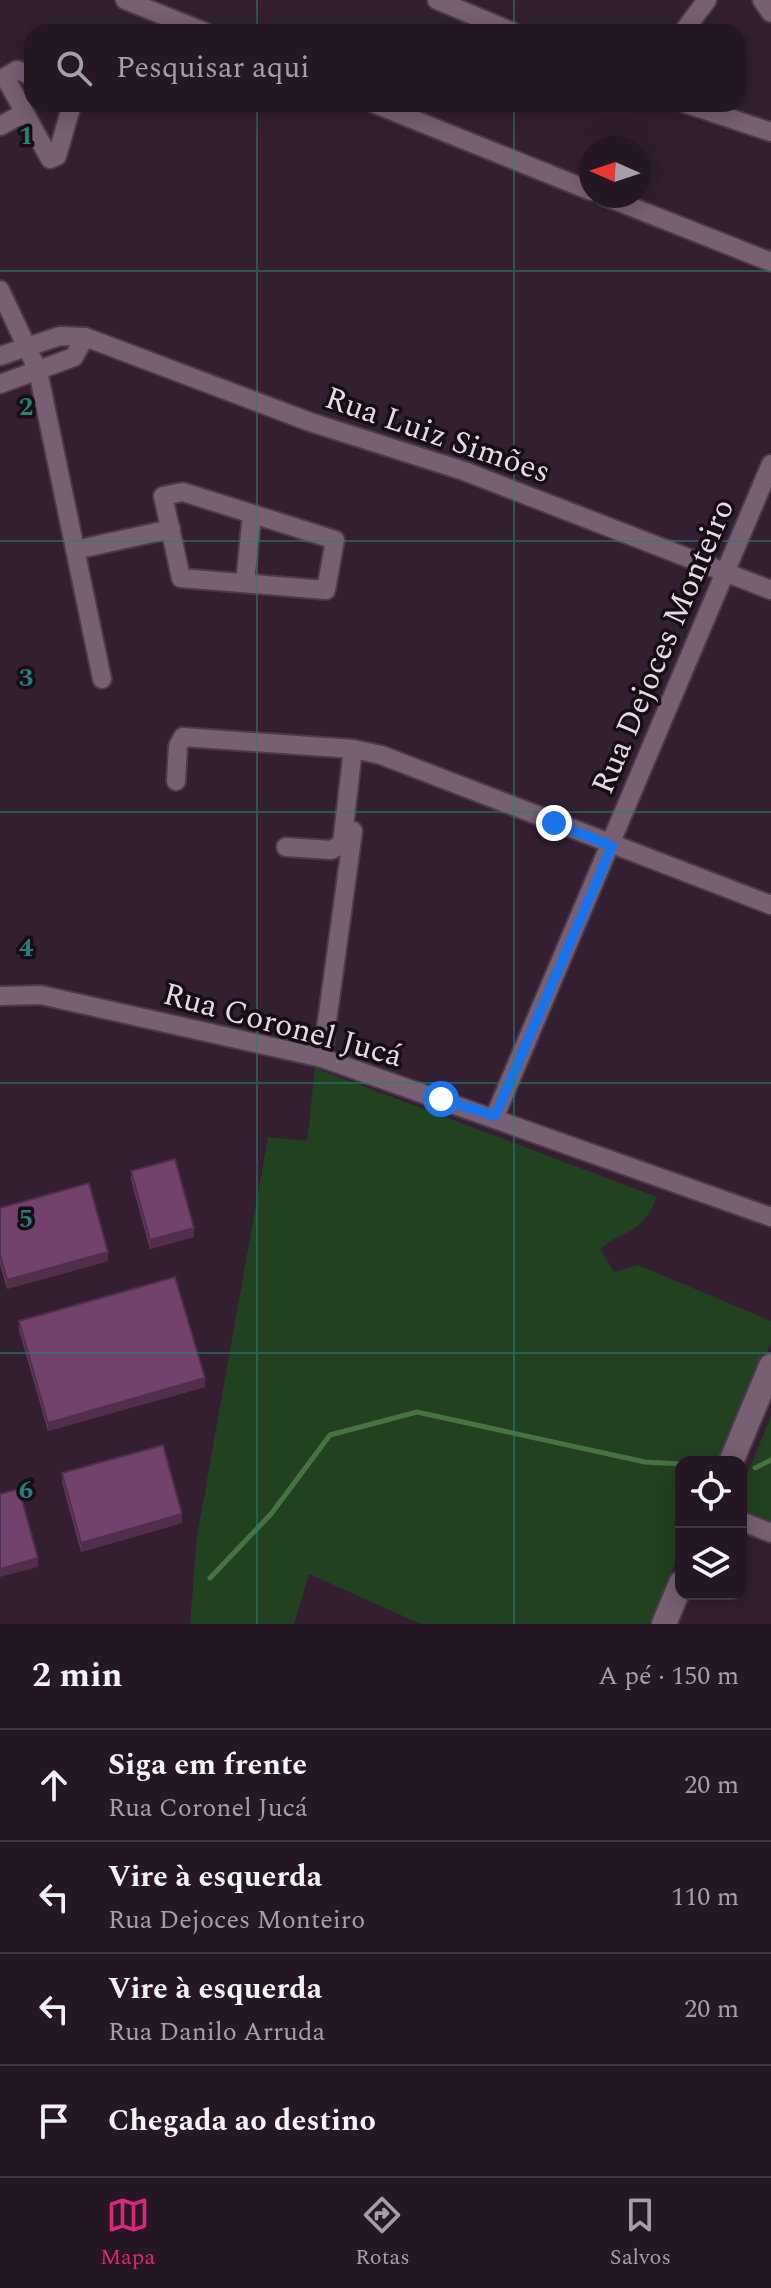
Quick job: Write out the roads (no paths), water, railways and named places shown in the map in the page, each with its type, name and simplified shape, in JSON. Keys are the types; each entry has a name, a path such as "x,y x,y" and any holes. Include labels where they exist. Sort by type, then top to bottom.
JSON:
{"street":[{"path":"125,0 185,24"},
{"path":"689,24 707,0"},
{"path":"762,0 771,13"},
{"path":"443,1 495,24"},
{"path":"24,73 17,70 5,77 22,114 50,159 57,156 70,112"},
{"path":"395,112 579,186"},
{"path":"711,112 771,132"},
{"path":"0,126 22,114"},
{"path":"634,208 771,262"},
{"path":"0,290 38,371 102,679"},
{"path":"0,356 60,336 85,337 74,357 0,384"},
{"name":"Rua Luiz Simões","path":"85,337 310,422 464,471 771,590"},
{"name":"Rua Dejoces Monteiro","path":"495,1116 612,846 771,464"},
{"path":"183,492 252,514 335,540 326,590 181,578 163,496 183,492"},
{"path":"245,583 252,514"},
{"path":"75,550 171,529"},
{"path":"176,781 178,746 183,737 358,750 771,905"},
{"path":"286,847 331,850 342,844 358,750"},
{"path":"322,1058 358,750"},
{"name":"Rua Coronel Jucá","path":"0,996 53,997 322,1058 495,1116 771,1217"},
{"path":"734,1456 771,1366"},
{"path":"747,1465 771,1407"},
{"path":"747,1523 771,1533"},
{"path":"664,1624 675,1597"},
{"path":"681,1624 691,1600"}],"waterway":[{"path":"210,1578 271,1514 330,1435 417,1412 645,1462 675,1464"},
{"path":"755,1468 771,1460"}]}
